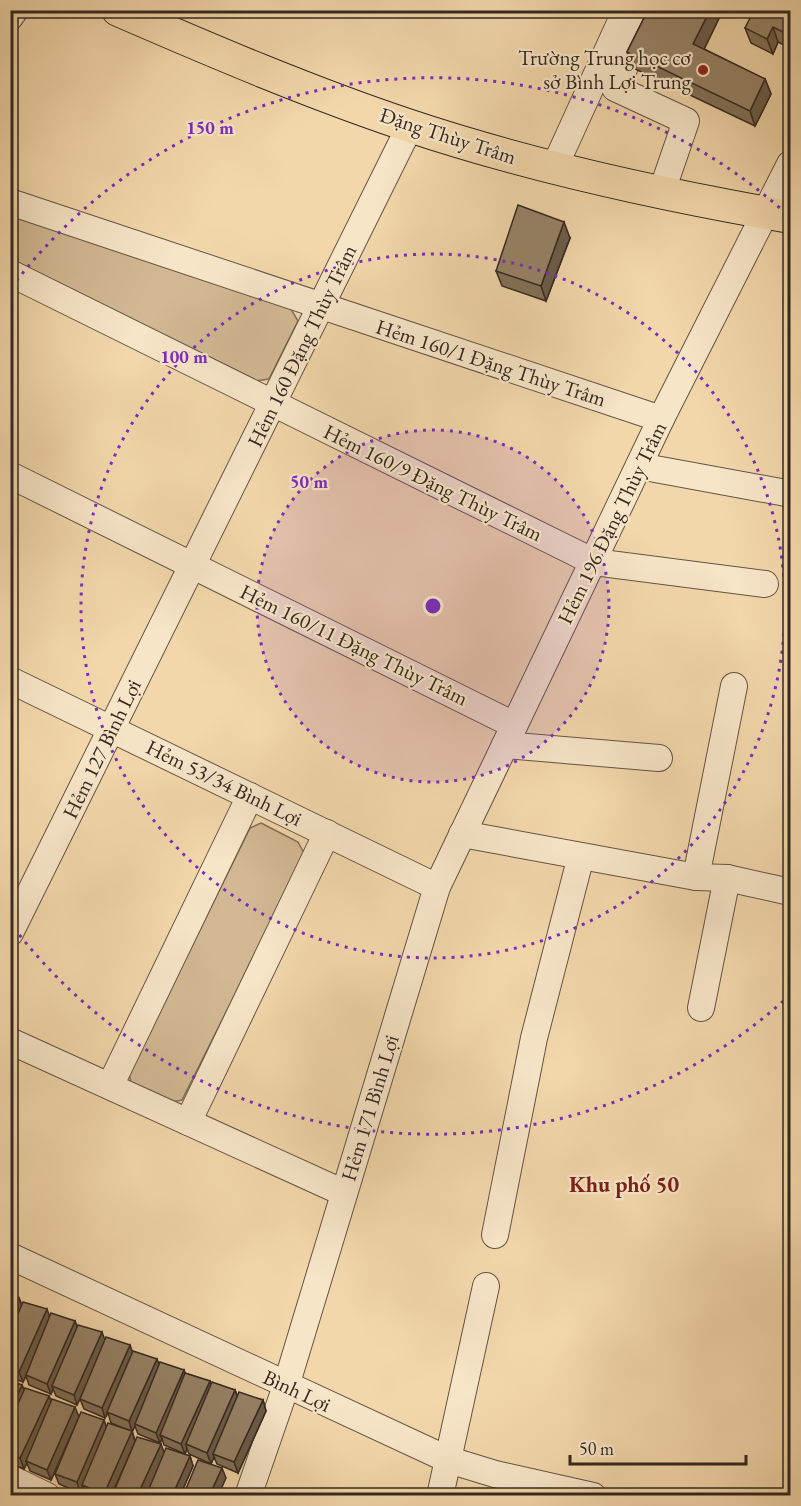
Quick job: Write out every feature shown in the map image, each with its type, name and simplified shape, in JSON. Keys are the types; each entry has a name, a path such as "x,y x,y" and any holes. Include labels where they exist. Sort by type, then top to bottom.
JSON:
{"main road":[{"name":"Đặng Thùy Trâm","path":"118,10 266,74 410,126 554,168 778,215"}],"street":[{"path":"10,17 15,10"},
{"path":"554,168 626,10"},
{"path":"651,10 615,88 686,121 662,191"},
{"name":"Hẻm 160 Đặng Thùy Trâm","path":"193,565 410,126"},
{"name":"Hẻm 196 Đặng Thùy Trâm","path":"462,834 661,419 778,215 790,164"},
{"name":"Hẻm 160/1 Đặng Thùy Trâm","path":"10,202 661,419"},
{"name":"Hẻm 160/9 Đặng Thùy Trâm","path":"10,273 594,562 765,584"},
{"path":"639,466 786,493"},
{"name":"Hẻm 160/11 Đặng Thùy Trâm","path":"10,475 193,565 509,735"},
{"name":"Hẻm 127 Bình Lợi","path":"10,933 193,565"},
{"name":"Hẻm 53/34 Bình Lợi","path":"10,680 437,887"},
{"path":"696,877 734,686"},
{"path":"509,735 659,758"},
{"path":"110,1086 250,796"},
{"path":"188,1122 327,833"},
{"path":"462,834 696,877 727,878 790,892"},
{"name":"Hẻm 171 Bình Lợi","path":"248,1496 286,1386 437,887 462,834"},
{"path":"495,1235 534,1038 582,856"},
{"path":"701,1008 727,878"},
{"path":"10,1041 344,1193"},
{"name":"Bình Lợi","path":"10,1256 449,1460 495,1474 593,1496"},
{"path":"440,1496 486,1287"},
{"path":"10,1478 47,1496"}],"shaded area":[{"path":"10,214 291,309 298,321 269,379 255,381 11,259"},
{"path":"261,823 298,842 305,855 182,1100 171,1102 132,1086 129,1074 250,828"}],"building":[{"path":"648,10 710,10 693,44 765,79 750,111 627,52"},
{"path":"754,10 790,10 790,26 787,34 773,27 767,39 745,28"},
{"path":"518,205 564,222 541,286 496,271"},
{"path":"10,1295 19,1298 10,1317"},
{"path":"23,1302 47,1309 19,1372 10,1368 10,1332"},
{"path":"51,1313 75,1321 47,1384 26,1375"},
{"path":"78,1325 102,1332 74,1395 52,1386"},
{"path":"106,1337 130,1345 102,1408 80,1399"},
{"path":"133,1351 157,1359 129,1421 107,1412"},
{"path":"160,1362 184,1370 156,1433 135,1424"},
{"path":"185,1373 210,1381 181,1444 160,1435"},
{"path":"10,1381 22,1385 10,1411"},
{"path":"212,1382 235,1390 207,1453 186,1444"},
{"path":"25,1388 49,1396 20,1458 10,1454 10,1422"},
{"path":"239,1392 263,1400 234,1462 213,1454"},
{"path":"52,1399 75,1407 47,1470 26,1461"},
{"path":"81,1412 104,1420 77,1482 55,1474"},
{"path":"108,1423 132,1431 104,1494 82,1485"},
{"path":"137,1437 161,1444 137,1496 112,1496"},
{"path":"166,1448 190,1456 172,1496 146,1496"},
{"path":"198,1460 222,1468 209,1496 183,1496"}],"place":[{"name":"Trường Trung học cơ sở Bình Lợi Trung","path":"703,70"}],"district":[{"name":"Khu phố 50","path":"624,1184"}]}
